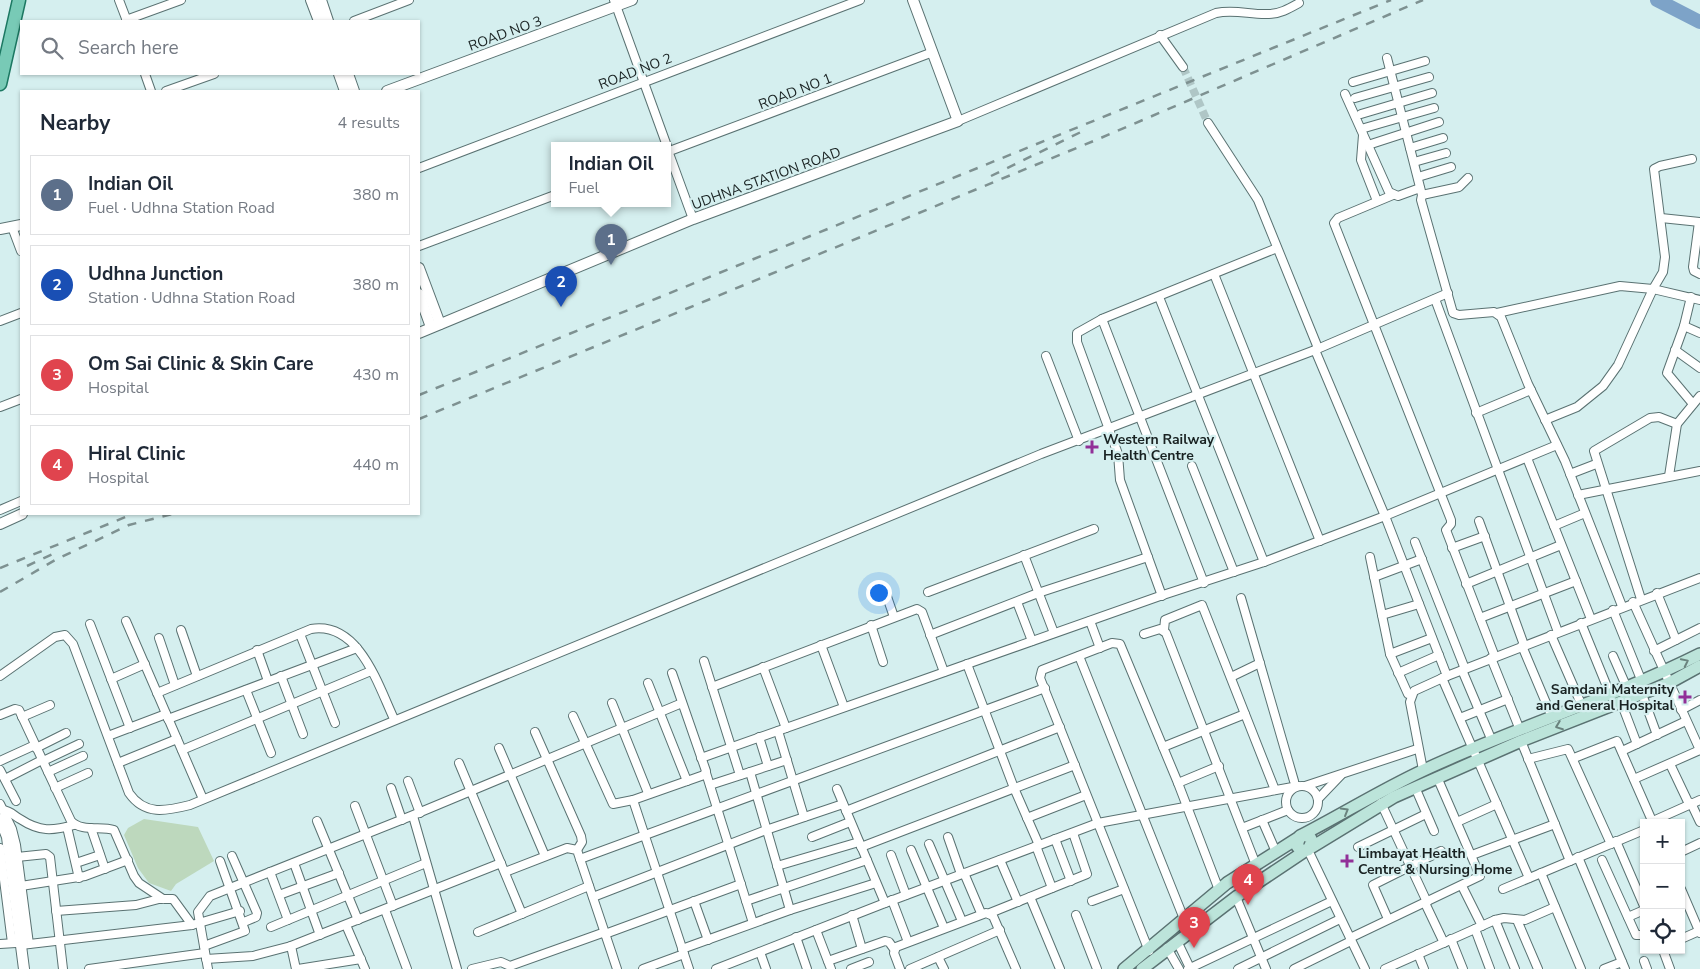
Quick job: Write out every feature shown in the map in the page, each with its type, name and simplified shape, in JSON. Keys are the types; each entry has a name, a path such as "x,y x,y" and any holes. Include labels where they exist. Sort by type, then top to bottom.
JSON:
{"main road":[{"path":"0,84 19,0"},
{"path":"1124,969 1219,890 1300,837 1423,770 1475,754 1520,735 1642,694 1700,654"},
{"path":"1142,969 1172,944 1236,897 1308,849 1381,803 1437,777 1475,754 1492,741 1520,735 1552,717 1642,682 1666,678 1700,666"},
{"path":"1300,837 1298,848 1308,849"}],"street":[{"path":"119,0 127,20"},
{"path":"130,20 182,0"},
{"path":"311,0 319,20"},
{"path":"321,0 328,20"},
{"path":"357,20 409,0"},
{"name":"ROAD NO 3","path":"390,90 615,3 632,0"},
{"name":"ROAD NO 2","path":"420,168 643,81 860,0"},
{"path":"913,0 958,121 1103,62 1160,35 1216,13 1238,11 1269,14 1281,12 1299,3"},
{"path":"615,3 664,142"},
{"path":"1160,35 1183,67"},
{"name":"ROAD NO 1","path":"671,149 932,52"},
{"path":"1387,58 1418,176 1421,200 1456,314 1497,313 1614,287 1628,286 1700,300"},
{"path":"1353,82 1425,61"},
{"path":"145,75 151,90"},
{"path":"169,90 211,75"},
{"path":"339,75 345,90"},
{"path":"348,75 354,90"},
{"path":"1355,98 1429,77"},
{"path":"1361,114 1432,93"},
{"path":"1345,94 1389,192 1393,195"},
{"path":"1362,132 1402,117 1434,108"},
{"name":"UDHNA STATION ROAD","path":"420,333 693,219 958,121"},
{"path":"1368,145 1439,122"},
{"path":"1208,123 1256,196 1316,349 1385,516 1439,656 1460,718 1529,878"},
{"path":"1362,132 1361,160 1376,201"},
{"path":"1410,148 1443,138"},
{"path":"1414,162 1446,153"},
{"path":"1545,420 1577,407 1604,386 1618,365 1664,268 1661,218 1654,169 1692,159"},
{"path":"671,161 693,219"},
{"path":"1418,176 1451,167"},
{"path":"1468,178 1459,187 1421,191 1398,196 1393,195 1338,218 1334,223 1452,523 1446,529 1452,548 1480,618 1528,759 1570,861"},
{"path":"420,246 551,196"},
{"path":"1661,218 1699,222 1698,247 1694,270 1700,274"},
{"path":"0,229 17,226 20,245"},
{"path":"1162,596 1120,480 1119,458 1076,335 1079,331 1102,319 1159,298 1277,248"},
{"path":"420,271 436,326"},
{"path":"1214,274 1255,373 1320,541"},
{"path":"0,676 55,637 65,636 73,644 129,793 137,804 142,807 152,810 178,808 1041,454 1139,419 1316,349 1448,293"},
{"path":"420,296 436,326"},
{"path":"1670,476 1677,424 1698,400 1667,376 1684,326 1691,297"},
{"path":"1159,298 1264,562"},
{"path":"1434,299 1544,594 1555,633 1582,706"},
{"path":"0,321 20,313"},
{"path":"1497,313 1570,474 1622,606"},
{"path":"1102,319 1139,419 1204,583"},
{"path":"1684,326 1700,333"},
{"path":"1675,350 1700,368"},
{"path":"1046,356 1079,441"},
{"path":"1476,414 1531,390"},
{"path":"0,407 20,399"},
{"path":"1641,599 1593,454 1597,448 1650,418 1659,417 1677,424"},
{"path":"701,758 1032,641 1264,562 1385,516 1557,445"},
{"path":"1527,458 1591,619"},
{"path":"1570,474 1596,464"},
{"path":"1192,466 1234,572"},
{"path":"1578,495 1700,471"},
{"path":"0,510 20,500"},
{"path":"1554,526 1585,513"},
{"path":"0,524 20,515"},
{"path":"1479,521 1523,646 1552,717"},
{"path":"928,592 1094,529"},
{"path":"1452,548 1485,536"},
{"path":"1415,542 1492,741"},
{"path":"1466,584 1561,545"},
{"path":"1024,555 1054,634"},
{"path":"1370,556 1390,654 1408,694 1411,694"},
{"path":"930,635 1038,594 1148,557"},
{"path":"1374,577 1422,559"},
{"path":"1411,694 1463,669 1622,606 1700,578"},
{"path":"1480,618 1576,581"},
{"path":"884,588 894,617"},
{"path":"1657,593 1676,640"},
{"path":"1241,598 1260,664 1299,784"},
{"path":"1017,602 1032,641"},
{"path":"1633,602 1700,750 1634,779"},
{"path":"1382,615 1419,604"},
{"path":"1256,865 1164,630 1165,620 1202,605 1275,790"},
{"path":"712,686 913,609 920,609 944,672"},
{"path":"1613,610 1642,682"},
{"path":"126,621 203,799"},
{"path":"1090,621 1100,648"},
{"path":"1581,623 1610,694"},
{"path":"90,624 130,728"},
{"path":"871,626 883,662"},
{"path":"157,693 257,650 319,628 334,630 346,637 357,648 371,671 394,719"},
{"path":"1654,651 1700,628"},
{"path":"181,630 197,676"},
{"path":"1144,634 1164,630"},
{"path":"300,634 335,724"},
{"path":"159,638 175,685"},
{"path":"1390,654 1432,638"},
{"path":"1154,959 1147,949 1040,678 1042,670 1112,643 1120,644 1178,783 1219,890"},
{"path":"821,645 844,707"},
{"path":"108,736 246,690 357,648"},
{"path":"257,650 268,681"},
{"path":"1079,656 1184,919"},
{"path":"1398,673 1439,656"},
{"path":"1613,656 1627,688"},
{"path":"704,662 740,775"},
{"path":"111,679 145,664"},
{"path":"967,664 1052,888"},
{"path":"1231,677 1260,664"},
{"path":"763,667 786,728"},
{"path":"182,750 371,671"},
{"path":"672,672 753,923"},
{"path":"281,676 303,734"},
{"path":"648,684 687,780"},
{"path":"580,859 717,807 1045,688"},
{"path":"246,690 271,753"},
{"path":"1411,694 1410,702 1417,749 1423,770"},
{"path":"1642,694 1657,735"},
{"path":"1460,718 1508,699"},
{"path":"1681,710 1700,700"},
{"path":"1621,702 1636,744"},
{"path":"612,703 648,793"},
{"path":"196,924 198,912 203,902 210,896 471,792 682,703"},
{"path":"22,717 50,705"},
{"path":"0,715 17,709 22,717 71,826 79,878"},
{"path":"1163,747 1246,714"},
{"path":"572,716 613,804 633,800 706,773"},
{"path":"1622,751 1686,721"},
{"path":"593,898 766,830 804,817 844,807 1060,727"},
{"path":"778,731 804,817"},
{"path":"535,732 581,836 582,842 577,850"},
{"path":"0,761 66,733"},
{"path":"759,737 768,766"},
{"path":"118,763 177,739"},
{"path":"1574,758 1617,741 1652,819"},
{"path":"5,779 79,744"},
{"path":"499,748 545,856"},
{"path":"1528,759 1565,748 1568,749 1640,898"},
{"path":"716,969 888,901 1098,823 1275,790 1342,773 1417,749"},
{"path":"48,772 83,756"},
{"path":"710,785 787,760"},
{"path":"460,763 522,914"},
{"path":"1670,764 1700,822"},
{"path":"777,866 860,844 1075,765"},
{"path":"1178,783 1218,766"},
{"path":"0,770 16,801"},
{"path":"750,772 790,910"},
{"path":"55,788 88,773"},
{"path":"1318,799 1342,773"},
{"path":"1294,969 1388,919 1480,876 1437,777"},
{"path":"408,781 433,890 457,969"},
{"path":"1299,784 1312,789 1318,799 1318,809 1313,815 1299,819"},
{"path":"1299,784 1287,796 1288,810 1299,819 1300,837"},
{"path":"1415,787 1434,831"},
{"path":"391,788 402,820"},
{"path":"836,789 876,883 888,901 908,942"},
{"path":"1027,818 1086,794"},
{"path":"633,800 689,969"},
{"path":"1659,819 1700,800"},
{"path":"1381,803 1444,943"},
{"path":"1457,822 1497,804"},
{"path":"355,806 393,906"},
{"path":"1242,828 1288,810"},
{"path":"1,811 10,811 29,824 48,830 71,826 114,830 139,883 163,899"},
{"path":"1,811 12,829 18,857 21,886 21,942"},
{"path":"1,811 7,838 24,969"},
{"path":"1358,847 1426,814"},
{"path":"1262,820 1276,852"},
{"path":"317,821 358,920"},
{"path":"812,837 850,822"},
{"path":"1472,855 1555,824"},
{"path":"90,828 105,870"},
{"path":"1503,890 1640,832"},
{"path":"894,949 981,913 990,913 1086,875 1087,872 1073,833"},
{"path":"948,838 962,874 981,913"},
{"path":"1055,839 1071,881"},
{"path":"929,844 962,921"},
{"path":"1685,850 1700,844"},
{"path":"0,848 4,914 21,942"},
{"path":"505,872 567,848 577,850"},
{"path":"1308,849 1364,969"},
{"path":"577,850 617,969"},
{"path":"911,850 944,928"},
{"path":"1388,919 1373,885 1441,851"},
{"path":"18,857 48,854 63,969"},
{"path":"76,864 100,855"},
{"path":"891,855 906,895"},
{"path":"232,856 257,915 244,922"},
{"path":"1578,857 1624,965 1604,969"},
{"path":"21,886 79,878 128,860"},
{"path":"746,901 867,860"},
{"path":"1000,860 1018,902"},
{"path":"1602,860 1636,935 1640,935"},
{"path":"205,953 245,931 244,922 220,861"},
{"path":"294,863 320,935"},
{"path":"271,927 426,863"},
{"path":"88,969 145,965 205,953 253,956 291,946 501,864"},
{"path":"270,872 288,920"},
{"path":"279,895 339,873"},
{"path":"1541,873 1581,969"},
{"path":"643,969 708,940 753,923 876,883"},
{"path":"472,969 501,962 510,966 741,884"},
{"path":"478,932 589,886"},
{"path":"1462,886 1479,927 1490,969"},
{"path":"1092,902 1124,889"},
{"path":"1030,897 1058,968"},
{"path":"1236,897 1266,969"},
{"path":"56,911 136,905 163,899 173,899 196,924 208,969"},
{"path":"1685,899 1699,928 1685,937"},
{"path":"1172,944 1189,968 1332,901"},
{"path":"694,902 708,940"},
{"path":"1385,969 1495,920 1504,918 1525,920 1555,907"},
{"path":"1628,917 1640,907"},
{"path":"385,910 407,969"},
{"path":"0,944 60,940 196,924 240,911"},
{"path":"990,913 1000,930 1015,969"},
{"path":"852,915 862,949"},
{"path":"1076,915 1097,969"},
{"path":"1238,969 1340,919"},
{"path":"1495,920 1515,969"},
{"path":"1517,920 1538,969"},
{"path":"346,925 365,969"},
{"path":"816,930 829,965 862,949 885,941 889,942 894,949 900,969"},
{"path":"910,969 920,967 938,957 1000,930"},
{"path":"796,938 807,969"},
{"path":"1452,939 1463,969"},
{"path":"1172,944 1179,969"},
{"path":"291,946 297,969 361,959"},
{"path":"760,952 766,969"},
{"path":"1418,954 1424,969"},
{"path":"1664,954 1670,969"},
{"path":"938,957 944,969"},
{"path":"851,969 869,962"}],"green space":[{"path":"144,819 198,827 214,861 176,884 171,891 149,883 138,868 124,835 128,828"}],"waterway":[{"path":"1657,0 1700,22"}],"tunnel":[{"path":"1183,67 1208,123"}],"railway":[{"path":"420,395 1391,0"},
{"path":"420,419 1096,140 1423,0"},
{"path":"991,176 1083,131"},
{"path":"0,568 131,515"},
{"path":"0,592 57,559 129,525 168,515"},
{"path":"27,566 59,551"}],"place":[{"name":"Indian Oil","path":"611,265"},
{"name":"Udhna Junction","path":"561,307"},
{"name":"Western Railway Health Centre","path":"1092,447"},
{"name":"Samdani Maternity and General Hospital","path":"1685,697"},
{"name":"Limbayat Health Centre & Nursing Home","path":"1347,861"},
{"name":"Hiral Clinic","path":"1248,905"},
{"name":"Om Sai Clinic & Skin Care","path":"1194,948"}]}
